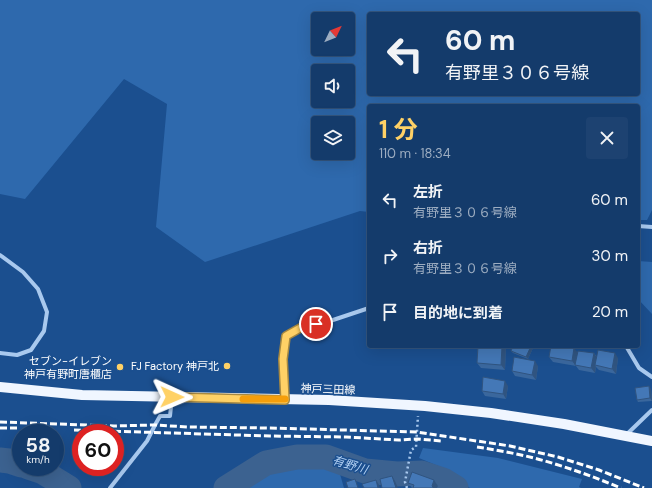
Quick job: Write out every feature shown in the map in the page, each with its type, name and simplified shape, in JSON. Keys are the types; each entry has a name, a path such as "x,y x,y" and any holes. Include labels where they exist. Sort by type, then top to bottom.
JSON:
{"main road":[{"name":"神戸三田線","path":"0,387 82,395 329,400 418,406 491,413 564,424 652,441"}],"street":[{"path":"640,226 652,227"},
{"path":"0,255 23,272 38,289 47,312 44,331 31,350 17,355 0,354"},
{"path":"285,400 283,359 286,336 302,327 330,321 367,309"},
{"path":"627,348 639,368 652,377"},
{"path":"110,487 147,441 160,416 170,416 172,397"},
{"path":"626,436 652,410"}],"path":[{"path":"407,488 405,482 410,454 411,450 416,447 418,406"}],"shaded area":[{"path":"0,0 652,0 652,210 647,220 640,220 640,104 367,104 367,212 360,211 205,262 156,227 167,104 124,79 25,199 0,194"},
{"path":"640,261 652,262 652,314 640,301"},
{"path":"423,448 498,458 582,479 579,487 581,488 470,488 438,466 419,458"},
{"path":"316,462 338,467 344,488 237,488 271,467"}],"building":[{"path":"478,348 502,348 501,365 477,363"},
{"path":"512,348 530,348 526,357 511,351"},
{"path":"551,348 574,348 572,361 549,357"},
{"path":"598,350 615,353 612,369 595,365"},
{"path":"578,351 594,353 591,368 575,365"},
{"path":"514,357 535,361 532,375 512,371"},
{"path":"483,377 505,381 503,394 482,391"},
{"path":"649,386 650,398 637,400 635,388"},
{"path":"412,472 434,480 432,486 433,488 413,488 414,485 408,483"},
{"path":"392,476 396,488 382,488 380,479"},
{"path":"355,479 358,488 348,488 346,482"},
{"path":"376,480 378,488 364,488 362,484"}],"waterway":[{"name":"有野川","path":"226,488 266,463 297,457 326,457 365,471 397,474 422,473 443,480 456,488"},
{"name":"有野川","path":"0,460 12,462"},
{"name":"有野川","path":"50,476 69,488"}],"railway":[{"path":"0,422 114,426 155,425 417,432 510,446 558,457 599,470 644,488"},
{"path":"0,428 12,428"},
{"path":"124,432 346,437 399,440 417,439 442,441"},
{"path":"477,447 546,461 621,488"}],"slow traffic":[{"path":"243,399 285,399"}],"place":[{"name":"FJ Factory 神戸北","path":"227,366"},
{"name":"セブン-イレブン 神戸有野町唐櫃店","path":"120,367"}],"route":[{"path":"172,397 285,400 283,359 286,336 302,327 316,324"}]}
